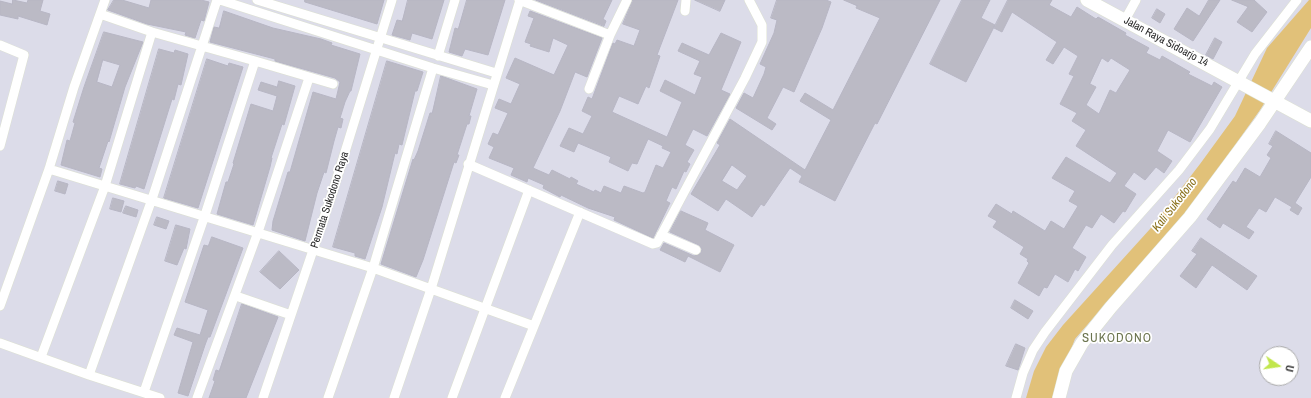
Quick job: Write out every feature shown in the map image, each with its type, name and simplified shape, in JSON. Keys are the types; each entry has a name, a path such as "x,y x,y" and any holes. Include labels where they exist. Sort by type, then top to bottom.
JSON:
{"main road":[{"name":"Jalan Raya Sidoarjo 14","path":"1087,0 1273,99 1311,121"},
{"path":"1059,398 1066,371 1082,343 1111,307 1190,217 1311,47"}],"street":[{"path":"0,306 49,169 74,87 105,0"},
{"path":"89,375 152,199 216,0"},
{"path":"220,0 433,68 493,85"},
{"path":"257,0 380,39 496,73"},
{"name":"Permata Sukodono Raya","path":"263,398 335,187 392,0"},
{"path":"438,56 454,0"},
{"path":"394,398 431,289 496,73 520,0 610,35"},
{"path":"588,89 610,35 627,0"},
{"path":"685,11 686,0"},
{"path":"468,164 652,244 657,243 745,78 762,42 762,25 749,0"},
{"path":"1124,20 1136,0"},
{"path":"1016,398 1023,373 1033,350 1045,332 1112,245 1179,170 1219,117 1242,83 1256,54 1297,0"},
{"path":"100,14 152,32 333,84"},
{"path":"41,357 105,186 152,32"},
{"path":"0,45 24,55 0,146"},
{"path":"144,392 205,215 255,61"},
{"path":"328,398 373,268 433,68"},
{"path":"197,398 236,296 309,78"},
{"path":"49,169 205,215 373,268 534,326"},
{"path":"452,398 529,190"},
{"path":"505,398 580,212"},
{"path":"661,235 696,250"},
{"path":"236,296 291,315"},
{"path":"0,343 89,375 160,398"}],"water":[{"name":"Kali Sukodono","path":"1309,0 1311,0 1311,28 1260,110 1196,200 1075,339 1052,398 1026,398 1034,371 1046,347 1063,325 1150,229 1200,164 1235,116 1267,48"}],"building":[{"path":"13,0 27,3 28,0 43,0 40,11 50,14 47,25 18,16 18,19 0,15 0,1 12,4"},
{"path":"114,0 122,0 149,8 151,0 201,0 209,2 204,21 201,20 195,38 185,35 186,32 147,24 108,10"},
{"path":"305,0 384,0 377,24 305,2"},
{"path":"408,0 444,0 432,39 412,33 410,40 392,35 397,20 402,21"},
{"path":"467,0 505,0 488,55 465,49 462,56 449,52 455,28 458,29"},
{"path":"536,0 612,0 603,19 606,21 604,26"},
{"path":"633,0 678,0 657,55 660,56 649,88 646,86 638,104 619,96 612,112 667,137 682,102 660,91 665,80 695,95 702,77 694,74 700,61 678,51 682,43 709,55 721,33 741,42 721,90 730,94 707,136 693,129 685,145 694,150 687,162 690,164 686,172 684,171 676,189 672,187 666,201 670,203 653,238 614,220 615,217 588,208 561,195 560,197 543,188 544,185 528,178 527,182 511,175 514,168 489,158 494,147 488,144 493,133 498,135 508,113 495,108 499,99 511,104 520,84 506,78 515,58 554,75 568,45 553,38 549,52 530,46 531,44 525,42 534,18 528,16 530,11 602,38 587,77 575,72 560,111 533,168 549,175 552,170 570,179 571,177 578,181 576,184 594,192 595,190 601,193 604,186 621,193 624,186 643,193 645,192 656,165 663,168 671,152 662,148 663,146 648,139 637,164 632,163 628,171 609,162 611,157 578,143 574,152 560,146 569,128 583,134 592,116 582,111 588,97 592,99 613,43 615,44 617,40 634,46 640,30 623,24"},
{"path":"695,0 725,0 720,11"},
{"path":"777,0 826,0 831,2 822,28 794,92 783,87 767,118 776,124 772,130 736,108 744,93 753,98 764,74 766,67 760,64 774,33 777,20 771,18"},
{"path":"844,0 940,0 877,124 875,123 835,201 799,182 802,176 790,168 764,206 761,204 752,217 726,199 718,211 691,194 720,145 717,143 730,119 805,170 831,120 800,101 805,93 833,110 880,18 856,8 857,6","holes":["732,165 747,176 737,190 722,181"]},
{"path":"962,0 990,0 981,18 995,25 966,82 930,64"},
{"path":"1008,0 1052,0 1049,5 1071,17 1077,7 1096,19 1098,17 1126,33 1125,35 1149,48 1146,53 1160,60 1162,56 1190,72 1188,74 1212,86 1214,82 1222,87 1190,142 1168,130 1157,151 1172,161 1164,173 1156,167 1145,180 1134,172 1124,186 1136,194 1125,212 1123,211 1114,223 1101,214 1092,228 1086,225 1072,248 1086,257 1078,271 1075,269 1068,282 1055,274 1047,288 1044,287 1039,296 1018,283 1029,263 1027,261 1028,259 1020,254 1024,247 993,227 997,221 988,216 996,204 1012,214 1013,211 1045,231 1051,221 1064,229 1078,206 1069,201 1075,191 1052,178 1066,157 1110,183 1117,173 1076,146 1086,130 1072,121 1077,113 1060,104 1074,76 1069,74 1078,56 1064,47 1053,64 1046,60 1057,42 1012,12 1002,32 994,28","holes":["1102,58 1108,62 1111,58 1130,70 1116,93 1110,90 1099,114 1086,105 1096,87 1090,84"]},
{"path":"1209,0 1220,0 1193,41 1174,29 1187,8 1199,16"},
{"path":"1232,0 1254,0 1267,12 1252,32 1237,22 1248,7"},
{"path":"1157,9 1165,14 1160,23 1152,18"},
{"path":"224,11 273,28 321,39 332,43 331,45 360,54 351,91 345,102 340,118 343,119 341,128 338,127 326,173 324,172 317,193 305,241 272,230 273,221 288,172 290,172 313,92 336,99 340,82 335,78 275,61 275,59 210,42 214,27 219,28"},
{"path":"104,32 143,42 125,87 109,142 108,141 99,168 102,169 100,177 61,165 67,140 70,141 75,123 73,122","holes":["103,60 120,65 112,87 97,82"]},
{"path":"1215,38 1222,42 1213,59 1206,55"},
{"path":"159,49 174,53 175,50 188,54 181,85 178,84 174,100 172,99 144,189 136,186 135,188 120,184"},
{"path":"207,59 228,66 229,63 243,67 198,208 164,198"},
{"path":"387,61 423,72 417,91 415,91 402,145 399,144 397,154 395,153 382,207 365,259 355,256 355,253 333,247"},
{"path":"441,76 477,89 469,116 471,116 469,124 467,124 457,155 459,155 456,163 454,162 423,260 416,277 381,264 413,159 414,160 418,151 430,113 432,113"},
{"path":"279,81 295,86 284,125 282,124 271,158 270,167 253,225 217,214 226,182 228,182 234,164 233,163 251,104 273,111 277,96 258,90 261,82 277,87"},
{"path":"1276,131 1311,153 1311,177 1295,203 1302,208 1298,215 1290,210 1292,207 1275,197 1266,212 1259,208 1246,227 1254,232 1249,239 1223,223 1220,228 1207,219 1233,181 1236,183 1245,168 1260,177 1271,158 1267,155 1273,146 1269,144"},
{"path":"58,181 68,184 65,194 55,191"},
{"path":"113,198 124,201 121,212 110,209"},
{"path":"126,206 138,210 136,217 123,213"},
{"path":"681,211 708,223 705,230 734,245 720,272 688,256 685,262 660,250 664,243 694,256 701,253 702,249 699,245 670,232"},
{"path":"157,217 169,221 166,229 154,225"},
{"path":"176,225 190,229 186,249 184,248 177,265 165,261"},
{"path":"212,237 243,248 210,337 208,337 205,345 188,396 178,393 193,342 174,335 177,328 200,335 208,310 185,302 204,245 208,246"},
{"path":"1201,238 1257,276 1247,290 1212,265 1196,288 1180,276 1197,254 1192,251"},
{"path":"279,251 299,270 280,289 260,272"},
{"path":"1015,300 1033,311 1028,319 1011,308"},
{"path":"242,304 278,317 246,398 209,398 215,381 213,380 216,370 219,371"},
{"path":"1016,344 1025,348 1018,370 1006,366"}],"district":[{"name":"SUKODONO","path":"1117,339"}]}
